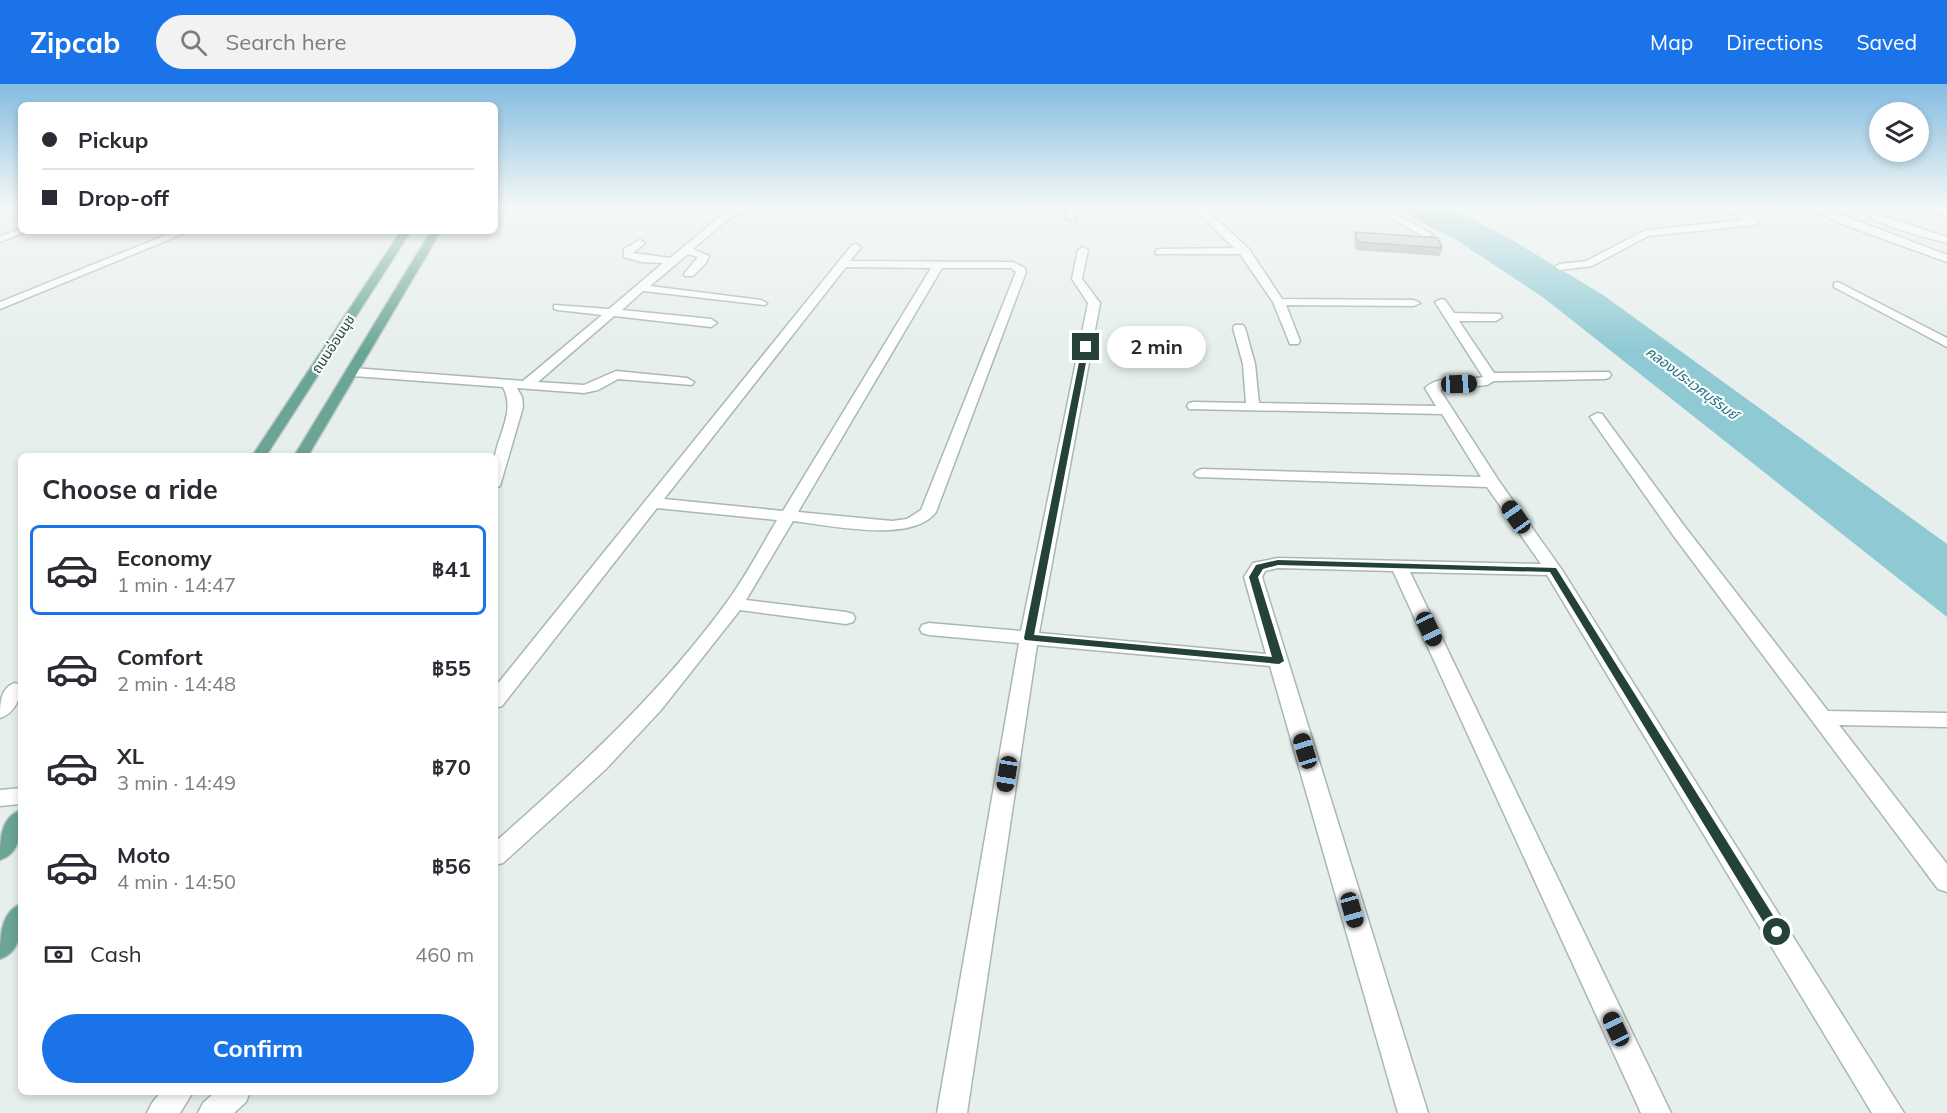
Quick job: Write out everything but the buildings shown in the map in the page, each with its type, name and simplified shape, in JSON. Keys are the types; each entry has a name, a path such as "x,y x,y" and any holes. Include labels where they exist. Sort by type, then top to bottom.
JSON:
{"main road":[{"name":"ถนนอ่อนนุช","path":"303,453 353,372 363,326 396,254"},
{"name":"ถนนอ่อนนุช","path":"262,453 418,254"},
{"path":"0,850 18,823"},
{"path":"0,948 18,919"}],"street":[{"path":"113,254 119,258"},
{"path":"0,306 129,254"},
{"path":"630,254 631,257 674,261"},
{"path":"527,384 682,254"},
{"path":"689,274 702,261 704,256 698,254"},
{"path":"498,697 851,254"},
{"path":"952,1113 1029,638 1094,303 1077,279 1082,254"},
{"path":"1247,254 1279,302 1294,341"},
{"path":"1560,267 1588,264 1607,254"},
{"path":"654,503 892,526 912,523 928,512 1021,272 1020,268 1013,265 845,264"},
{"path":"498,853 598,763 654,705 735,604 939,264"},
{"path":"1838,285 1947,343"},
{"path":"643,288 761,303"},
{"path":"1279,302 1414,303"},
{"path":"1441,302 1490,377"},
{"path":"558,307 711,323"},
{"path":"1452,317 1497,317"},
{"path":"1239,328 1249,364 1253,407"},
{"path":"353,372 584,389 616,375 687,382"},
{"path":"1604,375 1490,377 1487,381 1443,384 1432,388 1492,482 1553,570 1889,1113"},
{"path":"498,472 516,407 507,383"},
{"path":"1194,406 1447,410"},
{"path":"1597,417 1678,531 1947,882"},
{"path":"1202,474 1492,482"},
{"path":"1413,1113 1253,577 1259,567 1278,563 1553,570"},
{"path":"1399,566 1656,1113"},
{"path":"735,604 846,618"},
{"path":"929,629 1279,661"},
{"path":"0,711 12,690"},
{"path":"1821,718 1947,720"},
{"path":"0,798 18,796"},
{"path":"162,1113 177,1095"},
{"path":"213,1113 233,1095"}],"water":[{"name":"คลองประเวศบุรีรมย์","path":"1478,254 1535,254 1603,295 1947,544 1947,617 1544,298"}],"route":[{"path":"1086,347 1029,638 1279,661 1253,577 1259,567 1278,563 1553,570 1777,932"}]}
